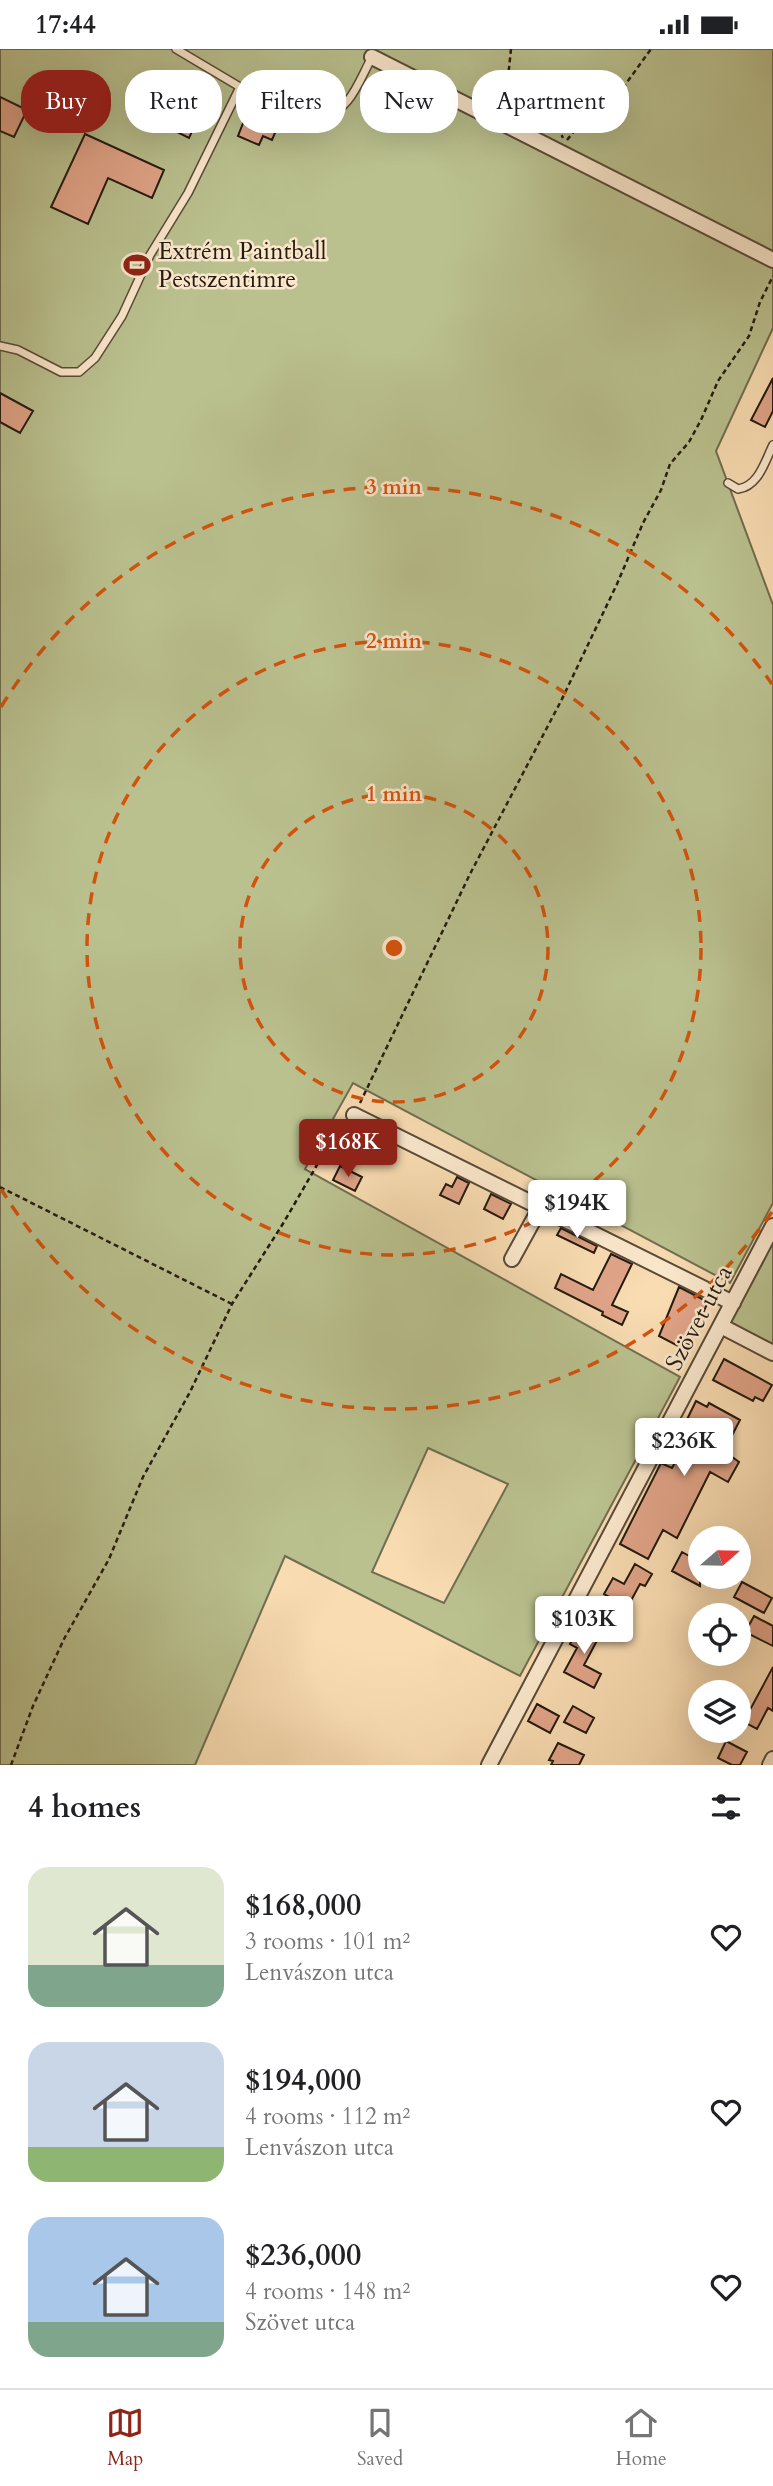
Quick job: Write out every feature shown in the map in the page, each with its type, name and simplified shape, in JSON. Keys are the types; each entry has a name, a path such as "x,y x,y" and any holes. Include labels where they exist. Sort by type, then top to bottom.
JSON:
{"street":[{"path":"372,57 773,260"},
{"path":"354,1115 733,1303"},
{"path":"512,1259 540,1207"},
{"name":"Szövet utca","path":"489,1765 773,1226"},
{"path":"721,1326 773,1353"},
{"path":"770,1765 773,1759"}],"lane":[{"path":"176,49 236,85"},
{"path":"346,105 372,57"},
{"path":"0,346 18,350 61,372 79,372 95,358 122,316 150,255 188,193 236,95"},
{"path":"728,483 738,489 751,485 758,477 773,445"}],"path":[{"path":"511,49 508,78 512,93 535,107 558,127 565,142 579,125 620,92 651,49"},
{"path":"11,1765 33,1706 64,1639 109,1559 143,1477 190,1392 232,1304 284,1222 339,1126 354,1115 470,874 561,701 643,523 661,490 670,464 689,442 718,381 749,336 760,302 773,275"},
{"path":"0,1187 232,1304"}],"green space":[{"path":"0,49 773,49 773,328 716,451 773,605 773,1203 730,1283 353,1083 305,1169 680,1377 520,1676 285,1556 195,1765 0,1765","holes":["428,1448 508,1484 444,1603 372,1572"]},
{"path":"773,1226 773,1353 721,1326"}],"building":[{"path":"0,97 21,107 21,122 14,137 0,131"},
{"path":"179,133 191,133 189,138"},
{"path":"239,133 275,133 272,140 263,136 259,145 238,136"},
{"path":"85,134 164,170 152,198 108,178 88,224 51,207"},
{"path":"773,378 773,411 765,427 751,420"},
{"path":"0,393 33,411 20,433 0,422"},
{"path":"367,1134 396,1149 389,1163 360,1149"},
{"path":"340,1166 362,1177 355,1191 333,1180"},
{"path":"457,1177 469,1183 459,1204 440,1195 446,1184 452,1187"},
{"path":"491,1194 511,1204 503,1219 484,1209"},
{"path":"561,1228 597,1246 594,1253 557,1235"},
{"path":"611,1254 632,1264 612,1305 628,1312 622,1325 602,1315 603,1312 555,1288 561,1274 593,1290"},
{"path":"679,1287 708,1302 689,1344 681,1340 678,1346 659,1336"},
{"path":"724,1359 772,1385 763,1401 755,1397 753,1401 713,1380"},
{"path":"696,1401 707,1407 709,1403 740,1420 724,1451 739,1462 728,1482 710,1472 677,1538 663,1530 648,1559 620,1544 661,1463 672,1468 683,1448 675,1444"},
{"path":"682,1552 688,1555 688,1580 672,1571"},
{"path":"635,1564 652,1574 645,1586 640,1584 615,1630 601,1622 613,1599 604,1594 613,1578 624,1584"},
{"path":"751,1587 772,1598 764,1613 751,1606 751,1603 734,1597 738,1589 751,1589"},
{"path":"754,1616 773,1626 773,1646 751,1635"},
{"path":"581,1623 601,1633 584,1665 601,1674 594,1688 564,1672 577,1648 570,1644"},
{"path":"773,1667 773,1711 768,1708 757,1729 751,1726 751,1708"},
{"path":"537,1704 559,1716 550,1733 528,1721"},
{"path":"573,1706 594,1718 586,1733 564,1722"},
{"path":"558,1743 584,1755 579,1765 551,1765 553,1761 549,1760"},
{"path":"725,1743 747,1752 740,1765 732,1765 718,1758"}],"place":[{"name":"Extrém Paintball Pestszentimre","path":"137,265"}]}
